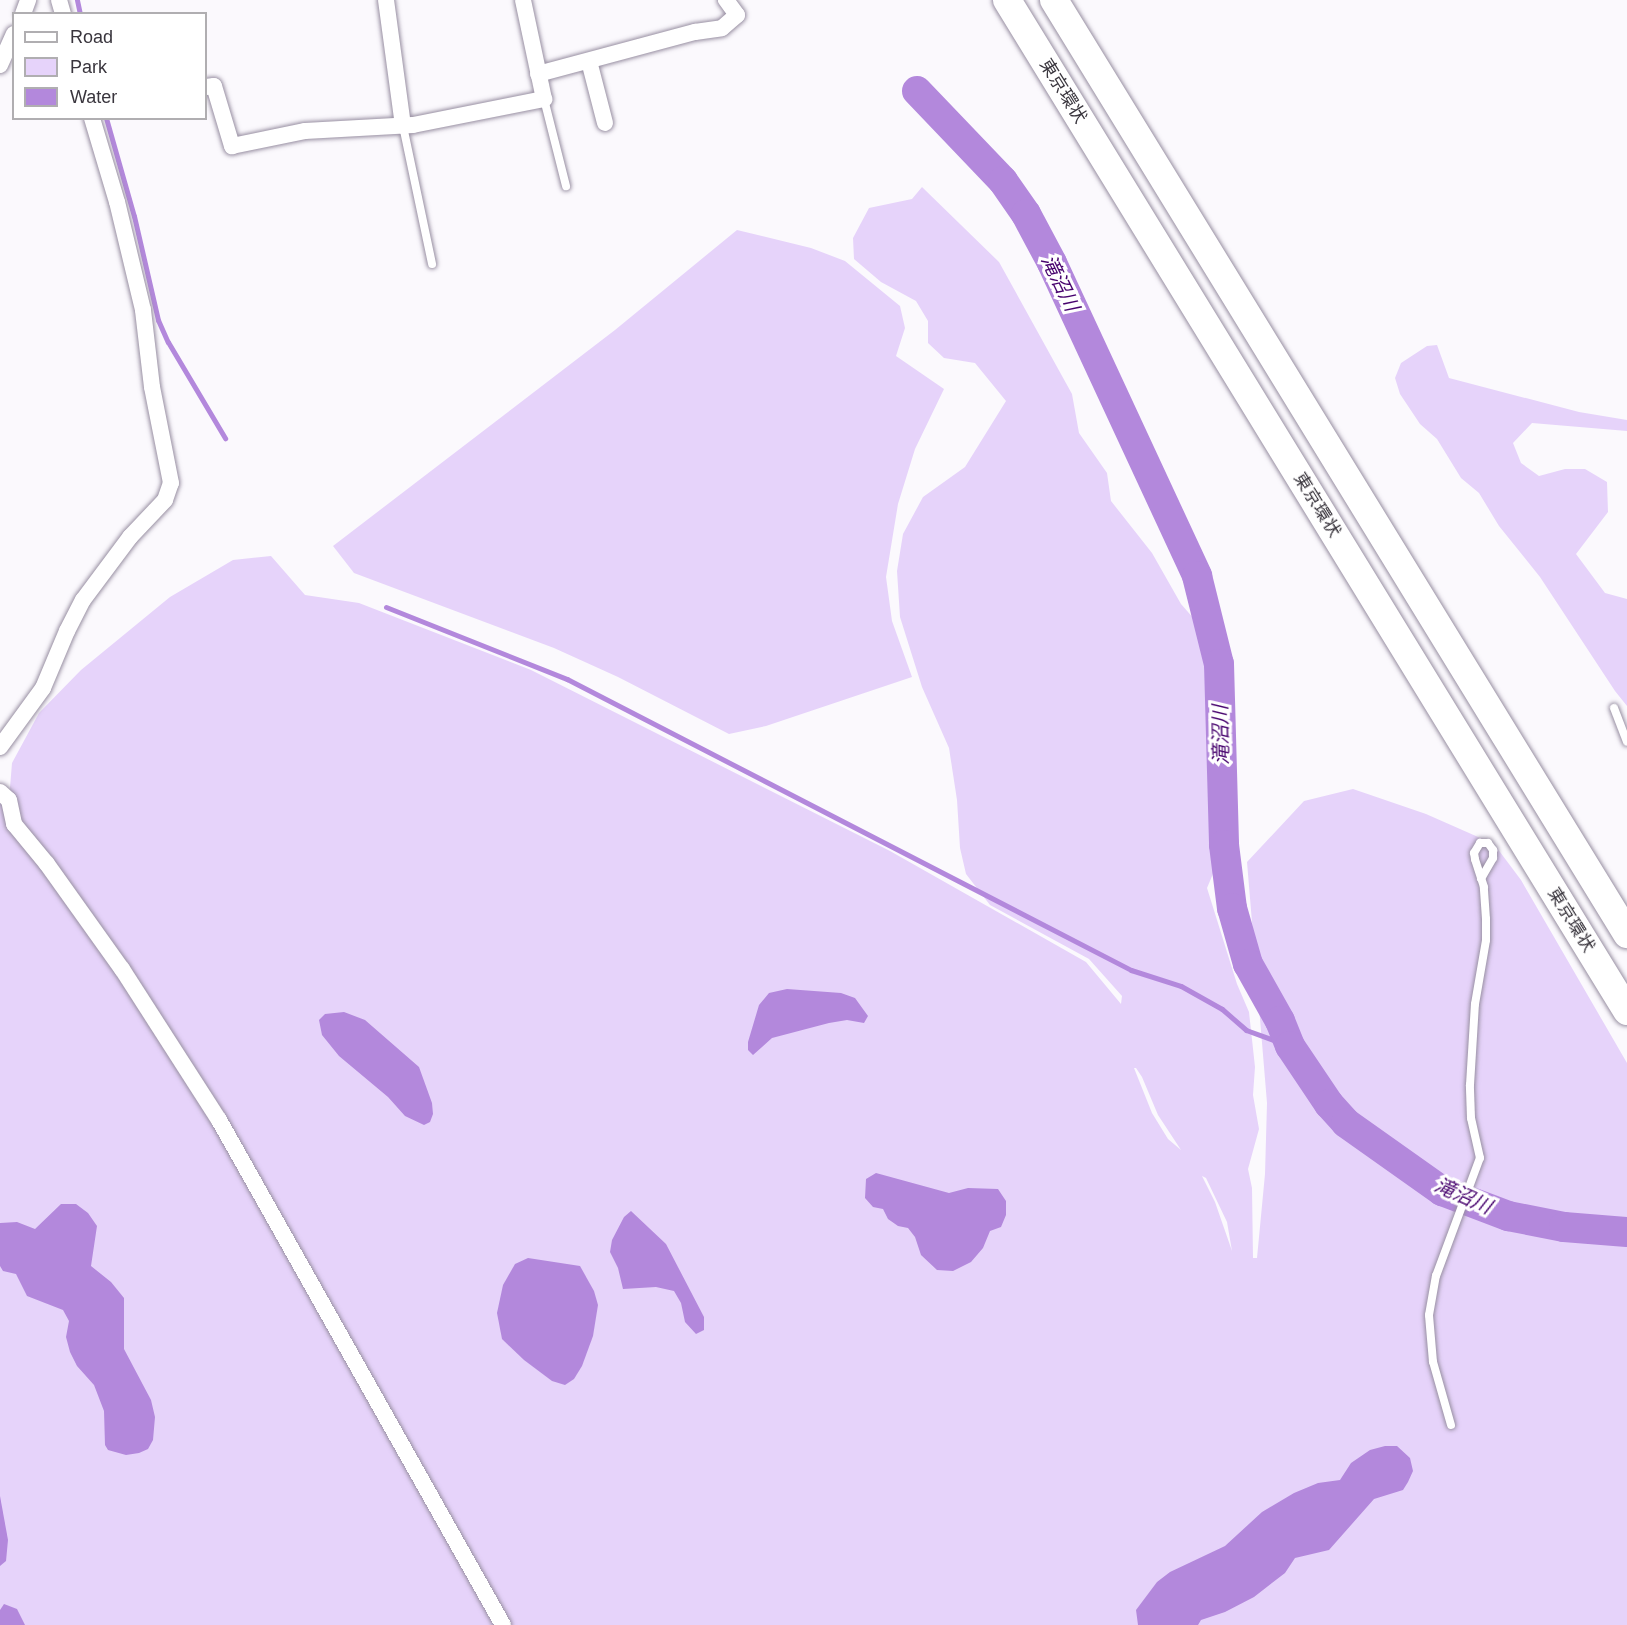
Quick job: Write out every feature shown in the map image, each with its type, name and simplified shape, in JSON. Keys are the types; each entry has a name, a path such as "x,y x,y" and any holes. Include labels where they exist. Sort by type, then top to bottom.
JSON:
{"highway":[{"name":"東京環状","path":"1007,0 1627,1011"},
{"path":"1054,0 1627,934"},
{"path":"1073,0 1117,74 1167,184"}],"street":[{"path":"386,0 403,126"},
{"path":"207,87 214,86 232,147 305,131 403,126 544,99 523,0"},
{"path":"538,74 695,32 722,28 737,15 726,0"},
{"path":"0,65 12,38"},
{"path":"589,61 605,123"},
{"path":"0,747 43,688 83,600 130,537 165,500 171,483 152,387 143,310 117,202 93,120"},
{"path":"0,792 9,800 14,824 59,879 122,969 219,1120 502,1625"}],"lane":[{"path":"544,99 566,186"},
{"path":"403,126 432,264"},
{"path":"1614,708 1627,742"},
{"path":"1451,1425 1433,1362 1429,1316 1436,1276 1477,1172 1480,1158 1471,1118 1470,1085 1475,1004 1486,940 1485,903 1481,879"}],"green space":[{"path":"922,187 999,262 1072,394 1079,433 1107,473 1111,501 1152,553 1181,604 1202,628 1214,767 1215,869 1207,888 1237,984 1249,1012 1255,1067 1253,1095 1259,1129 1248,1169 1252,1188 1253,1258 1257,1258 1265,1174 1267,1103 1247,862 1304,801 1353,789 1426,814 1494,844 1521,880 1627,1063 1627,1625 0,1625 0,797 9,800 12,763 39,713 81,670 170,597 233,560 271,556 305,595 359,603 531,670 890,851 1086,962 1121,1004 1122,996 1089,959 990,905 966,874 960,848 957,800 949,748 922,687 900,617 897,571 903,534 923,497 965,467 1006,401 975,363 944,358 928,343 928,321 916,301 881,282 854,259 853,238 869,208 912,199","holes":["1134,1068 1142,1077 1158,1115 1181,1150 1168,1139 1152,1113","1202,1176 1206,1178 1227,1222 1232,1251 1215,1202"]},
{"path":"737,230 811,248 845,261 900,306 905,328 896,356 944,389 915,449 898,504 886,577 892,621 912,677 766,726 729,734 618,677 554,648 354,573 333,546 615,330"},
{"path":"1437,345 1449,378 1579,412 1627,420 1627,431 1532,423 1513,443 1521,463 1539,476 1565,469 1585,469 1607,482 1608,512 1576,554 1605,593 1627,599 1627,706 1540,577 1499,526 1479,493 1461,478 1437,439 1420,424 1400,394 1395,378 1401,363 1427,346"}],"water":[{"path":"787,989 841,993 855,998 868,1016 864,1023 847,1020 772,1038 753,1055 748,1050 748,1042 759,1005 769,993"},
{"path":"344,1012 365,1020 419,1067 432,1103 433,1114 430,1122 424,1125 405,1116 388,1097 339,1056 322,1035 319,1020 325,1014"},
{"path":"876,1173 949,1193 968,1188 998,1189 1006,1201 1006,1215 1001,1227 990,1231 983,1248 971,1262 953,1271 937,1270 921,1255 915,1237 908,1228 898,1226 888,1219 883,1209 873,1207 865,1198 866,1179"},
{"path":"61,1204 76,1204 88,1213 97,1226 91,1266 111,1282 124,1298 124,1349 151,1400 155,1417 153,1440 148,1449 139,1453 126,1455 108,1450 105,1445 104,1411 94,1385 77,1366 70,1352 66,1337 69,1321 63,1310 27,1296 16,1274 3,1271 0,1266 0,1223 17,1222 35,1229"},
{"path":"631,1211 666,1244 704,1317 704,1330 696,1334 685,1322 681,1303 674,1291 656,1287 623,1289 618,1268 610,1252 612,1240 624,1217"},
{"path":"528,1258 580,1266 594,1291 598,1305 593,1336 582,1366 574,1379 565,1385 552,1381 524,1360 502,1339 497,1313 503,1285 515,1264"},
{"path":"1397,1446 1410,1458 1413,1471 1408,1482 1403,1490 1374,1499 1329,1550 1295,1558 1285,1573 1254,1597 1225,1612 1201,1620 1198,1625 1138,1625 1136,1610 1157,1582 1170,1572 1225,1546 1262,1512 1294,1493 1318,1483 1340,1480 1351,1463 1370,1450"},
{"path":"0,1496 8,1540 6,1561 0,1566"},
{"path":"4,1604 17,1609 25,1625 0,1625 0,1610"}],"waterway":[{"path":"77,0 80,12"},
{"name":"滝沼川","path":"917,91 1003,181 1026,214 1052,263 1197,576 1219,664 1224,845 1232,908 1248,964 1280,1021 1290,1046 1329,1104 1346,1123 1442,1191 1508,1216 1564,1227 1627,1232"},
{"path":"107,120 134,216 158,320 168,342 225,438"},
{"path":"386,607 567,679 1131,970 1181,986 1222,1009 1246,1030 1290,1046"}]}
